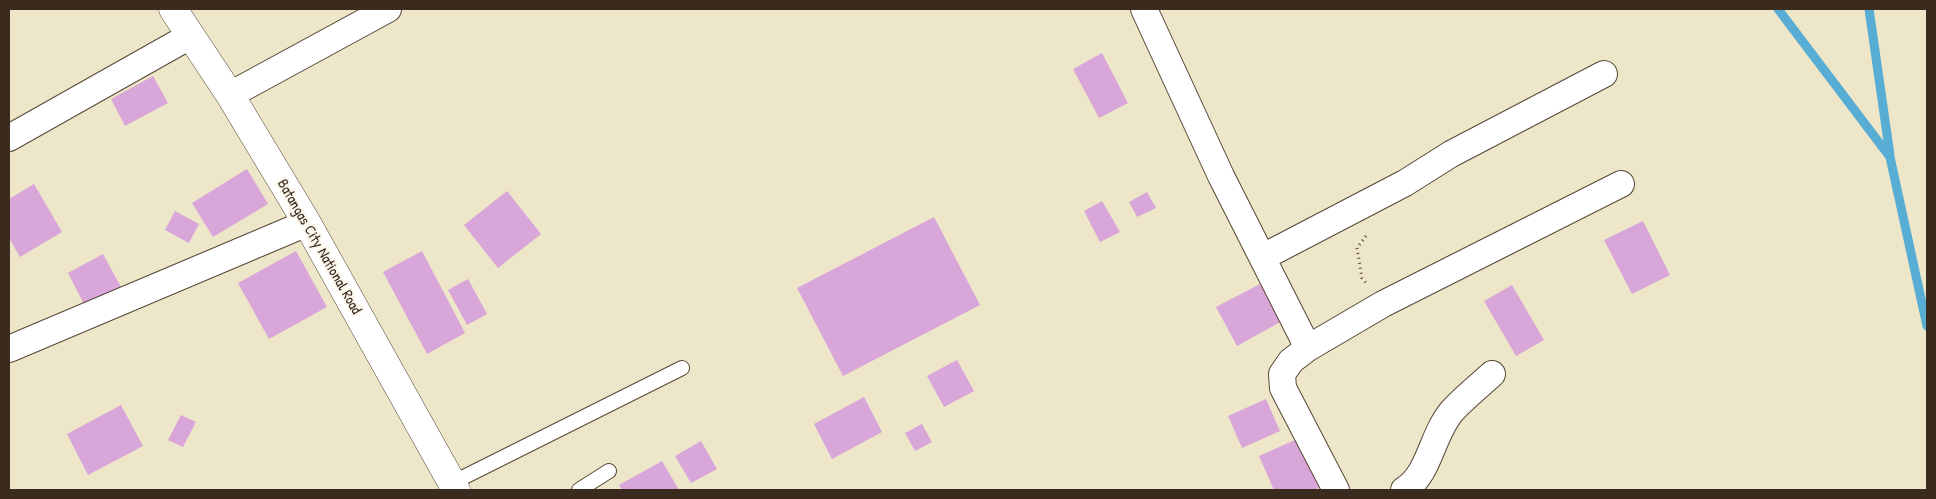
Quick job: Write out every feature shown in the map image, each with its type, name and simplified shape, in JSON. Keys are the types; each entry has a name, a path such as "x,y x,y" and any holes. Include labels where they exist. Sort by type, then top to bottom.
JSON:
{"street":[{"name":"Batangas City National Road","path":"172,9 230,96 307,223 454,487"},
{"path":"230,96 388,9"},
{"path":"1144,9 1213,158 1308,348"},
{"path":"9,138 190,36"},
{"path":"1263,257 1405,184 1451,154 1604,74"},
{"path":"1336,490 1282,388 1282,374 1291,361 1308,348 1383,304 1621,184"},
{"path":"9,349 307,223"},
{"path":"1404,490 1414,484 1423,470 1435,437 1452,411 1492,374"}],"lane":[{"path":"454,487 682,368"},
{"path":"579,490 609,471"}],"path":[{"path":"1368,234 1357,248 1362,278 1383,304"}],"building":[{"path":"1102,53 1128,103 1099,118 1073,69"},
{"path":"153,76 168,103 125,126 111,99"},
{"path":"247,169 268,204 213,237 192,203"},
{"path":"34,184 62,232 20,257 9,238 9,199"},
{"path":"507,191 541,234 498,268 464,225"},
{"path":"1147,192 1156,208 1137,217 1129,202"},
{"path":"1102,201 1120,232 1100,242 1084,211"},
{"path":"175,211 199,224 189,243 165,230"},
{"path":"934,217 980,305 843,376 797,288"},
{"path":"1643,221 1670,275 1632,294 1604,240"},
{"path":"296,251 327,307 269,339 238,283"},
{"path":"422,251 465,333 427,354 383,272"},
{"path":"103,254 121,287 85,306 68,273"},
{"path":"468,279 487,314 467,325 448,290"},
{"path":"1264,282 1284,320 1237,346 1216,307"},
{"path":"1512,285 1544,340 1516,356 1484,301"},
{"path":"957,360 974,391 944,407 927,376"},
{"path":"864,397 882,432 832,459 814,424"},
{"path":"1266,399 1280,431 1242,448 1228,416"},
{"path":"121,405 143,446 88,475 67,434"},
{"path":"181,415 196,422 183,447 168,440"},
{"path":"922,424 932,442 915,451 905,433"},
{"path":"1297,439 1319,488 1314,490 1274,490 1259,456"},
{"path":"701,441 717,469 691,483 675,456"},
{"path":"662,461 679,490 622,490 619,485"}],"waterway":[{"path":"1778,9 1890,157 1927,326"},
{"path":"1869,9 1890,155"}]}
